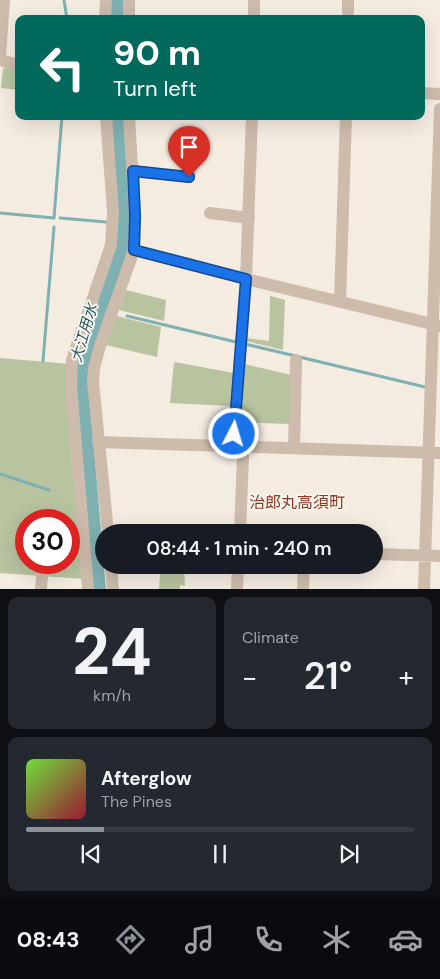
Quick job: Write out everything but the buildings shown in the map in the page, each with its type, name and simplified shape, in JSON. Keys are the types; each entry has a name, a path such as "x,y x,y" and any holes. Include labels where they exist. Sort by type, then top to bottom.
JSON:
{"street":[{"path":"4,0 0,58 15,64"},
{"path":"105,15 106,0"},
{"path":"129,0 129,15"},
{"path":"254,0 254,15"},
{"path":"348,0 348,15"},
{"path":"425,93 440,94"},
{"path":"424,589 434,453 440,109"},
{"path":"88,589 71,386 72,360 111,245 113,212 106,120"},
{"path":"107,524 93,382 94,368 134,250 135,216 130,120"},
{"path":"240,524 243,457 234,434 246,279 252,120"},
{"path":"340,301 346,120"},
{"path":"133,171 189,177 194,138"},
{"path":"210,213 249,218"},
{"path":"134,250 437,325"},
{"path":"294,448 296,360"},
{"path":"98,442 434,453"},
{"path":"383,554 440,556"},
{"path":"112,574 113,589"},
{"path":"238,574 238,589"},
{"path":"303,589 304,574"}],"green space":[{"path":"7,66 15,68 15,90 1,88 3,69"},
{"path":"126,290 166,300 164,321 119,310"},
{"path":"270,296 285,300 283,350 246,341 246,338 269,341"},
{"path":"117,316 161,327 157,357 106,345"},
{"path":"0,358 70,364 79,509 15,509 15,574 80,574 80,518 84,579 0,573"},
{"path":"174,362 234,373 231,406 170,403"},
{"path":"244,364 291,375 289,424 238,422"},
{"path":"160,574 184,574 185,586 180,585 180,589 159,589"}],"water":[{"path":"110,0 124,0 124,15 109,15"},
{"path":"110,120 125,120 131,215 130,242 89,390 100,524 95,524 95,574 105,574 106,589 91,589 75,369 114,247"}],"waterway":[{"path":"64,0 66,15"},
{"path":"0,213 54,218 62,120"},
{"path":"60,218 106,222"},
{"path":"43,361 54,227"},
{"path":"127,316 236,342"},
{"path":"245,344 425,387"},
{"path":"0,474 49,490"}],"district":[{"name":"治郎丸高須町","path":"297,502"}],"route":[{"path":"189,177 133,171 134,250 246,279 234,434"}],"water label":[{"name":"大江用水","path":"84,333"}]}
